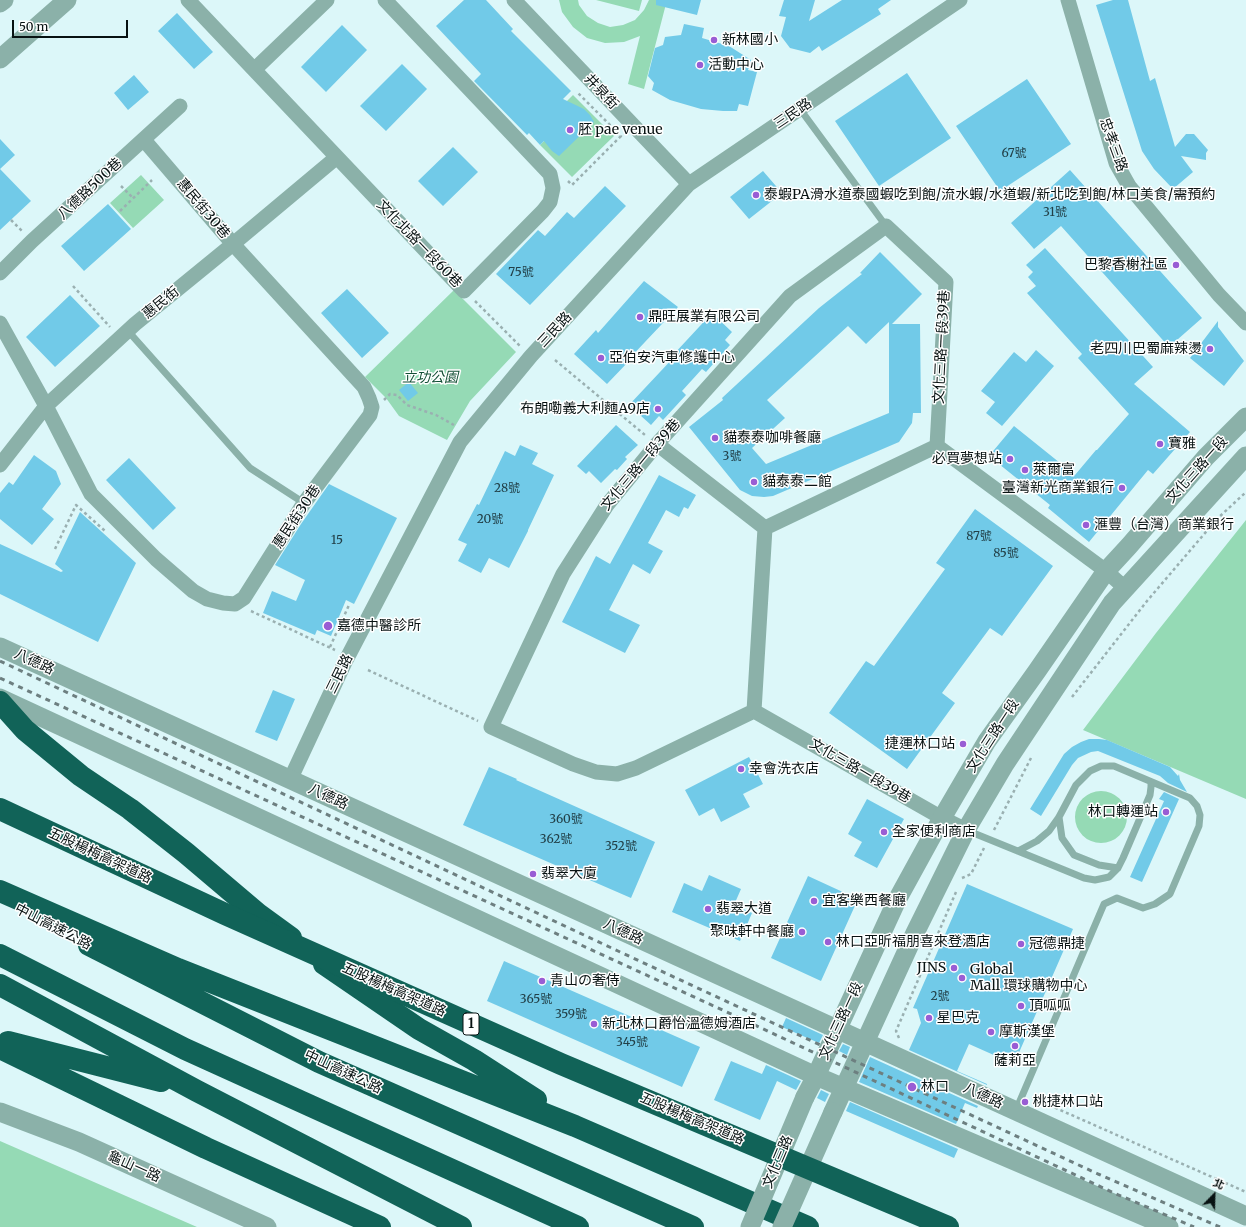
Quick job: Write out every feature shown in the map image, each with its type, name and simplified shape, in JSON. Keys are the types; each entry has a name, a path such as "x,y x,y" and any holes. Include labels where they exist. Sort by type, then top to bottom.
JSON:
{"highway":[{"path":"0,702 25,730 81,776 130,809 186,853 258,914 336,973 419,1029 474,1060 575,1126"},
{"name":"五股楊梅高架道路","path":"0,809 225,914 561,1064 948,1227"},
{"path":"0,891 178,969 575,1126 808,1227"},
{"name":"中山高速公路","path":"0,900 319,1062 693,1227"},
{"path":"0,955 185,1049 578,1227"},
{"path":"0,985 197,1091 461,1227"},
{"path":"0,1041 35,1048 197,1091"},
{"path":"0,1048 206,1148 380,1227"}],"street":[{"path":"0,3 4,0"},
{"path":"0,59 67,0"},
{"name":"文化北路一段60巷","path":"188,0 255,68 464,291 544,211 550,202 553,188 550,174 386,0"},
{"path":"255,68 327,0"},
{"name":"井泉街","path":"514,0 689,184"},
{"name":"三民路","path":"290,780 345,662 460,442 531,356 689,184 960,0"},
{"name":"忠孝三路","path":"1068,0 1116,163 1129,186 1220,295 1246,323"},
{"name":"八德路500巷","path":"0,273 32,241 180,106"},
{"name":"惠民街30巷","path":"144,140 234,244 364,387 372,407 370,415 304,503 244,598 235,604"},
{"name":"惠民街","path":"0,465 46,406 128,331 337,157"},
{"name":"文化三路一段39巷","path":"491,727 563,574 607,505 657,444 790,296 886,226 946,282 937,446"},
{"path":"0,323 46,406 91,494 156,559 193,591 207,599 235,604"},
{"name":"文化三路一段","path":"805,1097 897,900 942,818 987,741 1106,571 1206,457 1246,417"},
{"path":"657,444 765,528"},
{"path":"765,528 937,446 1106,571 1125,588"},
{"name":"文化三路一段","path":"832,1112 914,933 966,830 1004,764 1112,603 1246,456"},
{"path":"491,727 573,764 596,772 617,774 636,768 754,711 765,528"},
{"name":"八德路","path":"0,647 1246,1216"},
{"path":"0,698 816,1076 1169,1227"},
{"name":"文化三路一段39巷","path":"754,711 942,818 966,830"},
{"name":"文化三路","path":"750,1227 805,1097"},
{"name":"龜山一路","path":"0,1112 79,1142 267,1227"},
{"name":"文化三路","path":"782,1227 832,1112"}],"lane":[{"path":"800,109 886,226"},
{"path":"128,331 250,468 304,503"},
{"path":"1016,1111 1104,904 1117,898 1143,908 1155,904 1170,894 1199,826 1200,815 1197,806 1190,798 1114,766 1101,766 1090,771 1076,785 1059,817 1049,831 1038,841 1018,851"},
{"path":"966,830 1084,878 1095,880 1109,877 1118,868 1150,795 1152,788 1151,782"},
{"path":"1059,817 1062,838 1074,855 1099,865 1118,868"}],"path":[{"path":"563,177 572,185 621,136 577,92"},
{"path":"120,211 152,180"},
{"path":"121,186 133,198"},
{"path":"11,220 25,234"},
{"path":"73,286 110,326"},
{"path":"464,291 523,349"},
{"path":"555,360 657,444"},
{"path":"370,415 390,394 397,394 407,406 436,415 458,428"},
{"path":"1070,700 1156,589 1217,519 1246,492"},
{"path":"55,549 76,505 110,536"},
{"path":"235,604 339,652"},
{"path":"330,648 349,606"},
{"path":"368,670 491,727"},
{"path":"962,878 971,874 1035,751"},
{"path":"899,1040 896,1031 959,886"},
{"path":"1023,1094 1246,1192"}],"green space":[{"path":"559,0 578,0 579,5 587,16 598,23 610,27 623,25 635,20 644,10 649,0 667,0 644,89 628,84 640,36 624,42 605,43 587,38 573,27 562,12"},
{"path":"596,0 642,0 639,11"},
{"path":"573,95 614,136 572,177 540,145 547,138 548,120"},
{"path":"141,175 164,200 133,228 110,203"},
{"name":"立功公園","path":"454,290 516,352 470,401 447,440 399,416 386,398 365,377"},
{"path":"1246,520 1246,799 1083,730 1156,633"},
{"path":"1096,791 1106,791 1115,795 1123,803 1127,812 1127,822 1123,831 1115,839 1106,843 1096,843 1087,839 1079,831 1075,822 1075,812 1079,803 1087,795"},
{"path":"0,1141 197,1227 0,1227"}],"building":[{"path":"464,0 486,0 513,29 511,31 571,91 563,99 584,109 590,115 594,122 559,156 552,151 544,141 540,145 529,133 527,135 474,81 481,74 436,26"},
{"path":"656,0 701,0 697,15 656,5"},
{"path":"784,0 815,0 809,21 842,0 891,0 878,9 881,14 822,51 819,46 810,53 790,48 781,36 786,17 779,16"},
{"path":"1113,0 1128,0 1150,81 1155,78 1175,147 1186,134 1194,134 1208,150 1206,153 1206,160 1181,156 1193,172 1173,189 1154,169 1142,151 1096,5"},
{"path":"177,13 213,52 194,69 158,31"},
{"name":"活動中心","path":"684,24 704,28 702,38 729,46 751,60 748,70 757,72 748,106 739,104 737,111 701,109 670,100 652,90 654,83 648,76 655,48 663,45 665,37 681,35"},
{"path":"342,25 367,50 326,92 301,67"},
{"path":"402,64 427,89 386,131 360,106"},
{"path":"907,73 951,138 879,186 835,121"},
{"path":"134,75 149,92 128,110 114,93"},
{"path":"1027,79 1071,144 1000,191 956,126"},
{"path":"0,139 15,155 0,169"},
{"path":"453,147 478,172 443,206 418,181"},
{"path":"0,169 31,201 0,230"},
{"path":"1070,170 1202,318 1169,347 1061,226 1034,249 1011,223"},
{"name":"泰蝦PA滑水道泰國蝦吃到飽/流水蝦/水道蝦/新北吃到飽/林口美食/需預約","path":"763,171 782,193 749,219 730,197"},
{"path":"605,186 626,206 530,305 496,274 538,230 545,236 567,212 574,218"},
{"path":"108,204 131,229 84,271 61,246"},
{"path":"1045,248 1153,367 1134,384 1190,432 1153,474 1148,470 1089,542 1048,508 1050,505 989,456 1014,426 1075,475 1129,414 1078,358 1082,354 1027,293 1036,286 1028,277 1033,272 1026,265"},
{"path":"880,252 922,294 892,324 920,324 921,413 913,413 912,423 899,442 773,496 752,496 740,490 689,427 723,400 722,398 819,308 862,274 860,273","holes":["889,322 889,413 766,464 752,448 785,418 767,400 848,326 866,344"]},
{"path":"644,281 678,307 607,384 574,354 596,330 598,333"},
{"path":"347,289 389,333 362,358 321,313"},
{"path":"70,295 100,326 55,367 26,337"},
{"path":"712,313 732,332 725,340 730,345 706,372 702,369 682,391 686,395 663,420 659,416 651,425 629,405 675,356 673,355"},
{"path":"1218,321 1218,327 1244,361 1224,386 1190,358"},
{"path":"1036,350 1054,366 1002,426 986,413 995,402 981,391 1014,352 1026,362"},
{"path":"409,382 418,393 408,401 399,390"},
{"path":"616,425 638,445 625,457 627,459 617,470 615,469 601,483 589,471 586,474 577,466"},
{"path":"520,445 538,453 532,464 554,475 509,568 489,558 481,573 458,561 467,544 458,540 477,504 479,505 505,451 515,456"},
{"path":"34,455 56,471 61,484 42,509 54,519 32,545 0,519 0,493 9,482 13,485"},
{"path":"129,458 176,508 153,530 106,480"},
{"path":"659,475 696,495 688,509 684,507 679,517 666,510 648,543 663,551 650,574 633,564 609,610 640,625 625,653 562,622 596,556 610,564"},
{"path":"329,484 397,518 354,604 346,600 331,636 317,630 315,635 263,613 272,591 296,601 305,580 275,565"},
{"path":"975,509 1053,566 1002,636 990,628 942,693 955,703 907,769 829,713 866,661 874,666 945,569 936,563"},
{"path":"80,512 136,563 98,642 0,594 0,544 61,572 63,571 55,564"},
{"path":"273,690 295,699 277,741 255,732"},
{"name":"林口轉運站","path":"1089,739 1107,740 1170,767 1178,776 1179,774 1180,780 1187,792 1168,783 1160,776 1098,751 1091,752 1078,758 1072,765 1041,816 1030,809 1064,754 1072,747"},
{"path":"749,757 763,784 743,794 750,807 721,822 714,808 699,816 685,790"},
{"path":"489,767 655,842 631,898 463,825"},
{"path":"1164,792 1179,799 1142,882 1130,877 1164,801 1159,799"},
{"path":"867,799 904,819 877,868 854,856 862,842 848,834"},
{"name":"翡翠大道","path":"709,875 741,889 734,905 752,913 740,941 672,912 684,883 702,891"},
{"path":"808,876 858,899 821,981 771,958"},
{"path":"967,884 1073,929 1014,1064 969,1044 957,1071 987,1085 909,1050 921,1023 917,1009 913,1008"},
{"name":"新北林口爵怡溫德姆酒店","path":"504,961 700,1047 682,1087 487,1001"},
{"path":"786,1018 823,1035 819,1043 782,1027"},
{"path":"843,1044 850,1047 847,1055 839,1051"},
{"path":"870,1057 978,1106 977,1108 965,1103 956,1124 859,1082"},
{"path":"731,1061 762,1074 766,1065 801,1081 796,1090 777,1081 760,1120 714,1100"},
{"path":"821,1090 829,1094 825,1102 817,1098"},
{"path":"850,1102 958,1149 954,1158 846,1111"}],"railway":[{"path":"0,661 1098,1174 1220,1227"},
{"path":"0,678 742,1019 1114,1193 1194,1227"}],"place":[{"name":"新林國小","path":"714,40"},
{"name":"活動中心","path":"700,65"},
{"name":"胚 pae venue","path":"570,130"},
{"name":"泰蝦PA滑水道泰國蝦吃到飽/流水蝦/水道蝦/新北吃到飽/林口美食/需預約","path":"756,195"},
{"name":"巴黎香榭社區","path":"1176,265"},
{"name":"鼎旺展業有限公司","path":"640,317"},
{"name":"老四川巴蜀麻辣燙","path":"1210,349"},
{"name":"亞伯安汽車修護中心","path":"601,358"},
{"name":"布朗嘞義大利麵A9店","path":"658,409"},
{"name":"貓泰泰咖啡餐廳","path":"715,438"},
{"name":"寶雅","path":"1160,444"},
{"name":"必買夢想站","path":"1010,459"},
{"name":"萊爾富","path":"1025,470"},
{"name":"貓泰泰二館","path":"754,482"},
{"name":"臺灣新光商業銀行","path":"1122,488"},
{"name":"滙豐（台灣）商業銀行","path":"1086,525"},
{"name":"嘉德中醫診所","path":"328,626"},
{"name":"捷運林口站","path":"963,744"},
{"name":"幸會洗衣店","path":"741,769"},
{"name":"林口轉運站","path":"1166,812"},
{"name":"全家便利商店","path":"884,832"},
{"name":"翡翠大廈","path":"533,874"},
{"name":"宜客樂西餐廳","path":"814,901"},
{"name":"翡翠大道","path":"708,909"},
{"name":"聚味軒中餐廳","path":"802,932"},
{"name":"林口亞昕福朋喜來登酒店","path":"828,942"},
{"name":"冠德鼎捷","path":"1021,944"},
{"name":"JINS","path":"954,968"},
{"name":"Global Mall 環球購物中心","path":"962,978"},
{"name":"青山の奢侍","path":"542,981"},
{"name":"頂呱呱","path":"1021,1006"},
{"name":"星巴克","path":"929,1018"},
{"name":"新北林口爵怡溫德姆酒店","path":"594,1024"},
{"name":"摩斯漢堡","path":"991,1032"},
{"name":"薩莉亞","path":"1015,1046"},
{"name":"林口","path":"912,1087"},
{"name":"桃捷林口站","path":"1025,1102"}]}
